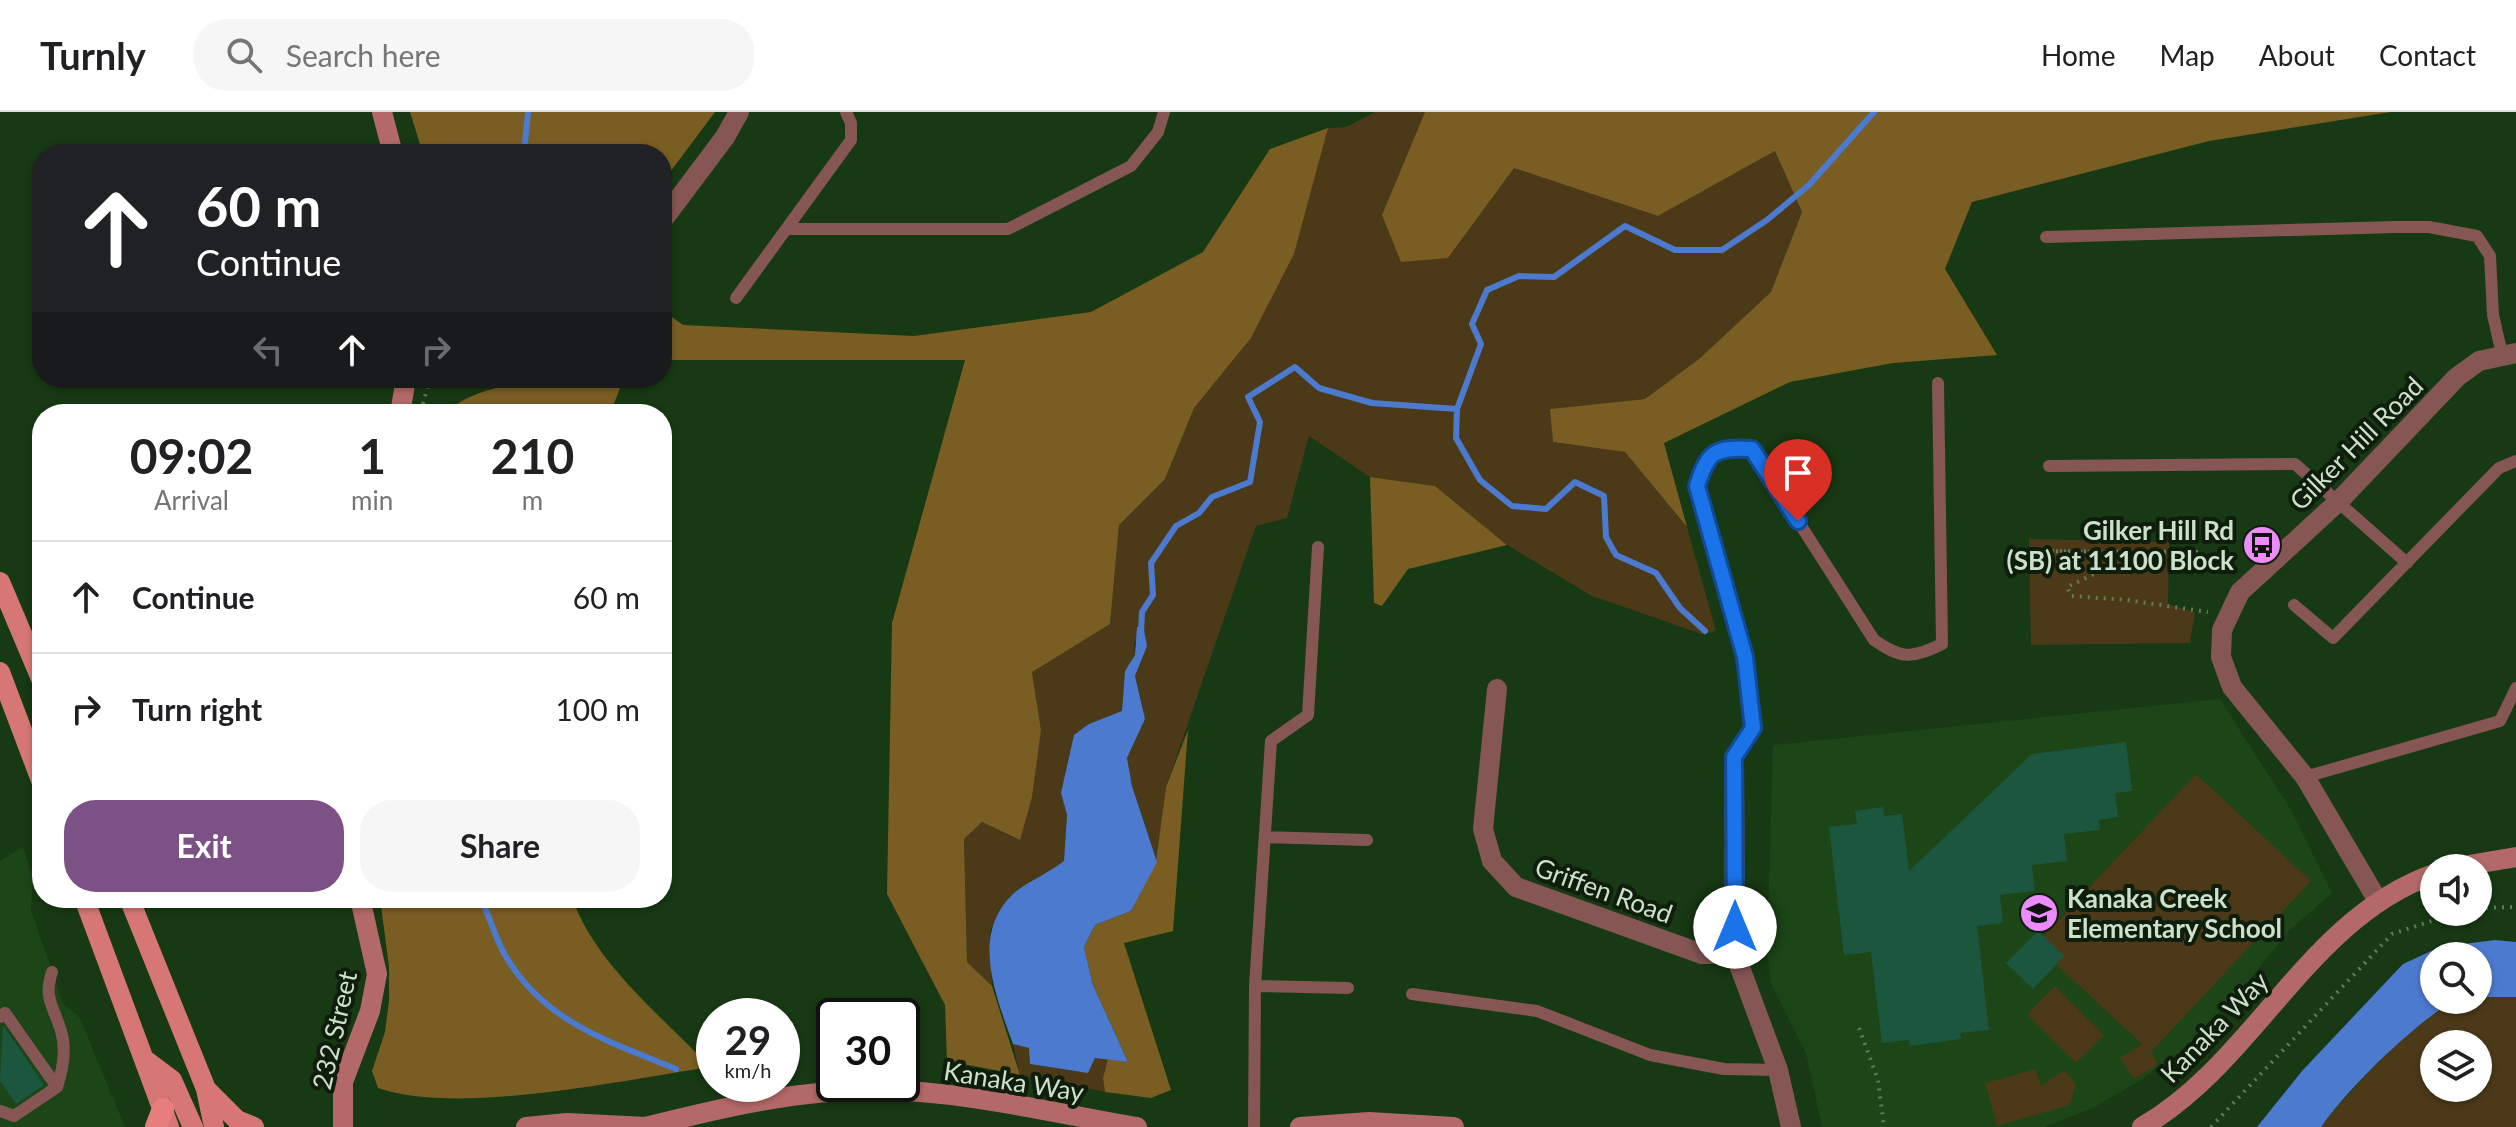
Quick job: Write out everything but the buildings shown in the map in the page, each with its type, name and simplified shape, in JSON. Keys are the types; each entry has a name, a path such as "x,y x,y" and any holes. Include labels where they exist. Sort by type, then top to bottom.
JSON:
{"main road":[{"path":"382,112 390,144"},
{"path":"0,582 32,657"},
{"path":"0,672 32,757"},
{"path":"2492,861 2516,857"},
{"name":"Kanaka Way","path":"2142,1127 2199,1085 2331,942 2378,901 2420,881"},
{"path":"88,908 144,1059 162,1121"},
{"path":"133,908 206,1089 214,1127"},
{"name":"232 Street","path":"343,1127 343,1082 370,1011 377,974 362,908"},
{"path":"144,1059 172,1080 193,1127"},
{"path":"206,1089 237,1120 254,1127"},
{"name":"Kanaka Way","path":"526,1127 567,1123 646,1127 775,1098 878,1090 962,1098 1137,1127"},
{"path":"1300,1127 1369,1122 1454,1127"}],"street":[{"path":"672,208 725,137 739,112"},
{"name":"Gilker Hill Road","path":"2378,901 2305,777 2232,687 2220,645 2227,615 2240,592 2338,502 2457,377 2479,361 2509,353"},
{"name":"Griffen Road","path":"1497,689 1483,829 1492,861 1516,887 1702,954 1735,954"},
{"path":"1734,757 1735,954 1778,1070 1791,1127"}],"lane":[{"path":"736,298 851,140 851,123 846,112"},
{"path":"787,229 1008,229 1131,166 1158,132 1164,112"},
{"path":"2046,237 2395,227 2429,227 2477,236 2490,256 2493,315 2509,353"},
{"path":"1734,757 1753,728 1745,657 1697,486 1705,460 1725,447 1752,449 1874,640 1895,655 1919,655 1942,644 1938,383"},
{"path":"2294,605 2333,638 2499,468 2516,461"},
{"path":"2049,466 2295,464 2407,563"},
{"path":"1254,1127 1255,986 1271,741 1308,715 1318,547"},
{"path":"2500,721 2516,688"},
{"path":"2305,777 2500,721 2516,722"},
{"path":"1265,837 1367,840"},
{"path":"0,1111 14,1116 57,1087 64,1057 62,1032 47,997 46,988 52,972"},
{"path":"1255,986 1348,988"},
{"path":"1412,994 1537,1011 1650,1055 1724,1069 1778,1070"},
{"path":"0,1017 5,1013 57,1087"}],"path":[{"path":"424,402 428,388"},
{"path":"2198,552 2047,551 2096,552 2098,568 2094,574 2067,587 2071,596 2127,600 2227,615"},
{"path":"2492,908 2516,907"},
{"path":"2211,1127 2392,934 2420,925"},
{"path":"1859,1028 1878,1080 1884,1127"}],"shaded area":[{"path":"410,112 715,112 672,170 672,144 420,144"},
{"path":"1375,112 1425,112 1382,215 1448,258 1514,168 1658,216 1775,151 1802,212 1771,292 1699,359 1645,399 1551,409 1553,442 1625,452 1687,527 1716,631 1702,634 1592,596 1507,545 1435,486 1370,477 1309,436 1287,518 1256,526 1166,787 1157,862 1132,786 1127,758 1145,719 1135,676 1147,646 1139,636 1134,643 1135,655 1125,672 1122,712 1089,724 1068,767 1061,793 1067,815 1064,861 1037,882 1015,891 990,931 992,986 967,962 964,839 982,822 1019,840 1041,730 1032,671 1110,624 1119,525 1165,479 1194,408 1251,338 1294,254 1328,128 1346,127"},
{"path":"1425,112 2391,112 2209,141 1972,202 1945,269 1997,355 1893,363 1790,382 1664,443 1687,527 1625,452 1553,442 1550,409 1645,399 1699,359 1771,292 1802,212 1775,151 1658,216 1514,168 1448,258 1401,262 1382,215"},
{"path":"1328,128 1294,254 1251,338 1194,408 1165,479 1119,525 1110,624 1032,672 1041,730 1032,797 1020,840 982,822 964,839 967,962 992,986 1020,1075 947,1061 945,1005 887,894 892,623 965,360 672,360 672,317 683,325 914,336 1091,312 1203,252 1270,149"},
{"path":"498,388 620,388 614,404 458,404"},
{"path":"1370,477 1435,486 1507,545 1408,569 1382,606 1374,603"},
{"path":"2029,539 2169,542 2168,604 2195,612 2190,643 2031,645"},
{"name":"Kanaka Creek Elementary School","path":"2220,699 2291,810 2332,893 2288,932 2245,985 2185,1048 2141,1080 2093,1108 2045,1127 1822,1127 1806,1053 1771,983 1767,953 1773,745"},
{"path":"1188,730 1173,931 1124,943 1171,1090 1151,1098 1105,1092 1103,1078 1108,1059 1128,1062 1093,985 1084,947 1095,925 1131,911 1156,862 1166,787"},
{"path":"2196,774 2311,881 2151,1052 2158,1065 2134,1079 2120,1058 2142,1044 2035,945"},
{"path":"23,847 32,875 31,910 63,1003 80,1018 125,1127 0,1127 0,861"},
{"path":"381,908 577,908 597,946 614,967 696,1053 696,1069 541,1093 495,1097 411,1096 378,1088 372,1071 385,1032 389,967"},
{"path":"2055,986 2104,1035 2076,1063 2027,1014"},
{"path":"2492,995 2516,997 2516,1127 2321,1127 2364,1078 2432,1014 2492,1014"},
{"path":"1013,1044 1030,1048 1030,1064 1088,1073 1095,1058 1108,1059 1103,1078 1105,1092 1020,1075"},
{"path":"2036,1069 2041,1086 2064,1070 2076,1084 2070,1105 1997,1126 1985,1083"}],"water":[{"path":"1143,625 1147,646 1135,676 1145,719 1127,758 1132,786 1157,862 1131,911 1095,925 1084,947 1093,985 1128,1062 1095,1058 1088,1073 1030,1064 1029,1048 1013,1044 994,986 990,966 992,928 1000,910 1013,894 1064,861 1067,815 1061,793 1074,735 1089,724 1122,711 1125,671 1135,655 1137,627"},
{"path":"2495,940 2516,942 2516,997 2492,997 2492,942 2479,942"},
{"path":"2420,956 2420,1014 2433,1014 2383,1058 2321,1127 2257,1127 2302,1071 2403,964"}],"waterway":[{"path":"525,144 528,112"},
{"path":"1141,633 1142,612 1153,595 1151,563 1176,526 1199,513 1212,497 1250,482 1260,422 1248,397 1295,367 1319,388 1372,403 1457,409 1481,344 1472,324 1487,290 1519,276 1554,277 1625,226 1675,250 1722,250 1767,220 1809,185 1874,112"},
{"path":"1457,409 1456,438 1480,480 1512,506 1546,509 1575,482 1604,496 1606,537 1616,555 1656,573 1680,608 1705,631"},
{"path":"485,908 505,955 539,997 580,1027 676,1069"}],"place":[{"name":"Gilker Hill Rd (SB) at 11100 Block","path":"2262,545"},
{"name":"Kanaka Creek Elementary School","path":"2039,913"}],"route":[{"path":"1735,927 1734,757 1753,728 1745,657 1697,486 1705,460 1725,447 1752,449 1798,521"}]}
